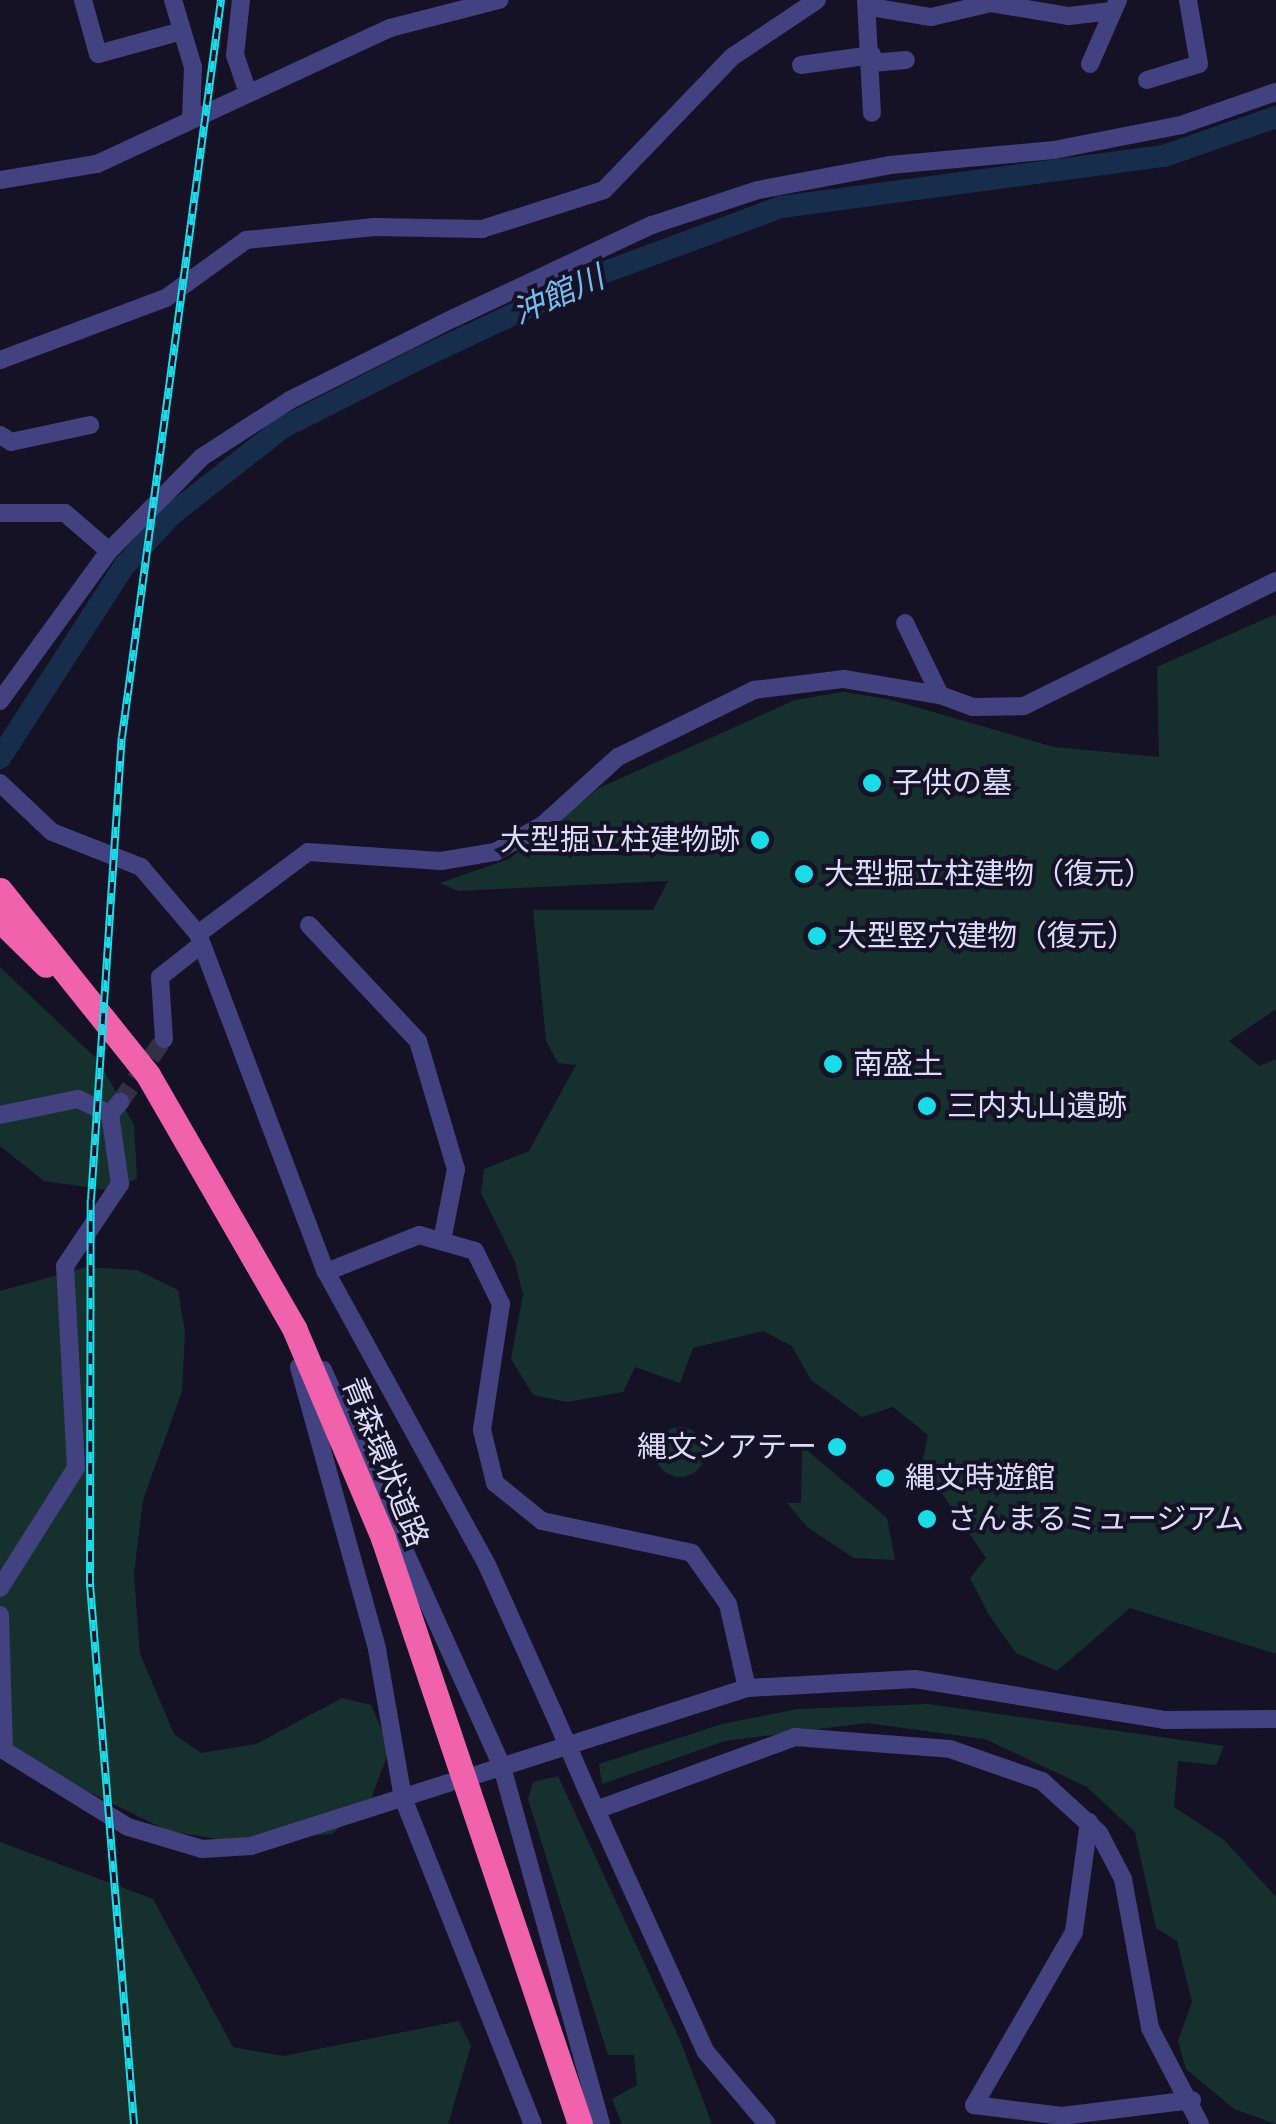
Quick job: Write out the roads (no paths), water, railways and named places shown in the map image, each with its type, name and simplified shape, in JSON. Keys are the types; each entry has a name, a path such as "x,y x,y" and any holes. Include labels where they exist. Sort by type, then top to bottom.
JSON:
{"highway":[{"path":"0,874 83,966 142,1067"},
{"name":"青森環状道路","path":"0,890 142,1067 215,1183 294,1328 383,1538 580,2124"},
{"path":"0,920 142,1067"}],"street":[{"path":"82,0 98,54 182,31"},
{"path":"173,0 182,31 191,120"},
{"path":"242,0 235,54 248,92"},
{"path":"0,180 98,164 390,28 499,0"},
{"path":"0,360 166,298 246,240 374,227 482,229 604,190 732,57 817,0"},
{"path":"1147,80 1199,64 1188,0"},
{"path":"872,112 869,3 931,17 991,4 1069,16 1115,6"},
{"path":"1090,64 1115,6"},
{"path":"800,65 906,60"},
{"path":"0,702 109,551 166,488 249,424 652,225 794,180 1054,150 1181,125 1276,92"},
{"path":"0,435 12,442 90,424"},
{"path":"0,514 64,513 109,551"},
{"path":"164,1038 160,977 200,939 308,852 441,861 495,852 544,824 618,757 754,690 844,678 1002,708 1048,699 1276,581"},
{"path":"905,623 940,695"},
{"path":"5,789 52,832 142,866 200,939 326,1272 487,1565 706,2052 767,2124"},
{"path":"309,925 418,1041 456,1169 443,1236"},
{"path":"0,1114 78,1099 115,1108 120,1184 66,1266 76,1468 0,1588"},
{"path":"215,1183 327,1452 403,1798 532,2124"},
{"path":"326,1272 404,1239 443,1236 476,1251 498,1288 482,1430 495,1483 542,1521 692,1553 728,1604 747,1688"},
{"path":"294,1328 379,1482 502,1767 602,2124"},
{"path":"0,1615 2,1749 128,1827 202,1849 251,1846 449,1783"},
{"path":"476,1775 747,1688 915,1679 1166,1720 1276,1719"},
{"path":"596,1810 747,1747 840,1734 1003,1762 1088,1822 1132,1906 1150,2028 1192,2100 1200,2124"},
{"path":"1088,1822 1074,1932 974,2105 1062,2116 1192,2100"}],"waterway":[{"name":"沖館川","path":"0,758 125,565 171,515 282,428 416,360 600,274 781,207 1164,156 1276,117"}],"tunnel":[{"path":"120,1102 164,1039"}],"railway":[{"path":"134,2124 90,1584 91,1200 122,737 221,0"}],"place":[{"name":"子供の墓","path":"872,783"},
{"name":"大型掘立柱建物跡","path":"760,840"},
{"name":"大型掘立柱建物（復元）","path":"804,874"},
{"name":"大型竪穴建物（復元）","path":"817,936"},
{"name":"南盛土","path":"833,1064"},
{"name":"三内丸山遺跡","path":"927,1106"},
{"name":"縄文シアテー","path":"837,1447"},
{"name":"縄文時遊館","path":"885,1478"},
{"name":"さんまるミュージアム","path":"927,1519"}]}
